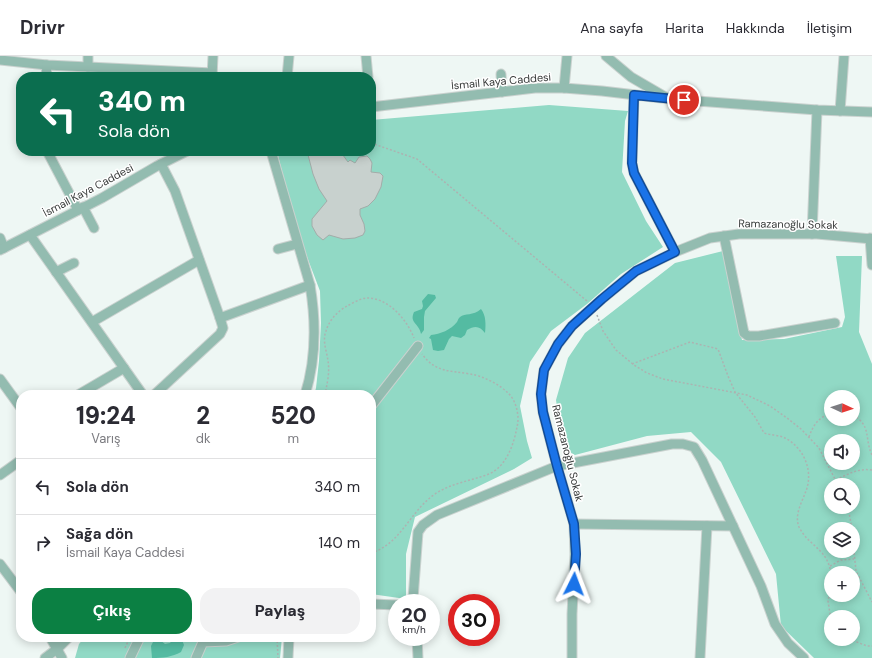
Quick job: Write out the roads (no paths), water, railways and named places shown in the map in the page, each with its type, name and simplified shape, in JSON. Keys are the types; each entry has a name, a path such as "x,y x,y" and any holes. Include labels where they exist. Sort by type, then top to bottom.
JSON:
{"street":[{"path":"88,56 88,67"},
{"path":"212,72 213,56"},
{"path":"287,72 289,56"},
{"path":"366,56 368,72"},
{"path":"564,88 567,56"},
{"path":"606,56 631,77 670,100"},
{"path":"840,111 844,56"},
{"path":"0,60 46,65 179,72"},
{"path":"46,65 46,72"},
{"path":"501,74 502,92"},
{"name":"İsmail Kaya Caddesi","path":"376,106 535,88 564,88 602,91 670,100 817,110 872,112"},
{"path":"634,95 632,163 634,173 675,252"},
{"path":"812,234 817,110"},
{"path":"50,156 94,228"},
{"name":"İsmail Kaya Caddesi","path":"2,249 81,209 177,156"},
{"path":"272,156 310,285 313,306 313,346 306,390"},
{"path":"159,390 220,334 223,328 175,191 161,164"},
{"path":"30,234 139,390"},
{"name":"Ramazanoğlu Sokak","path":"572,658 572,614 576,554 574,524 543,412 541,394 544,370 558,344 572,326 636,271 675,252 710,238 739,234 812,234 871,238"},
{"path":"724,236 744,333 748,336 759,336 835,323"},
{"path":"0,238 2,249"},
{"path":"871,238 872,265"},
{"path":"278,249 297,244"},
{"path":"92,322 199,260"},
{"path":"56,272 74,262"},
{"path":"220,318 310,285"},
{"path":"376,400 418,346"},
{"path":"87,390 124,368"},
{"path":"0,379 16,401"},
{"path":"415,594 418,532 423,525 437,515 557,466 672,444 683,444 694,447 702,460 761,586 776,624 788,643 804,658"},
{"path":"0,475 16,464"},
{"path":"574,524 733,526"},
{"path":"700,658 707,526"},
{"path":"0,564 16,585"},
{"path":"414,594 415,585"},
{"path":"376,604 388,605"},
{"path":"53,642 62,658"},
{"path":"45,658 64,642"},
{"path":"130,658 138,642"},
{"path":"196,658 200,642"},
{"path":"288,658 289,642"},
{"path":"417,646 418,658"}]}
